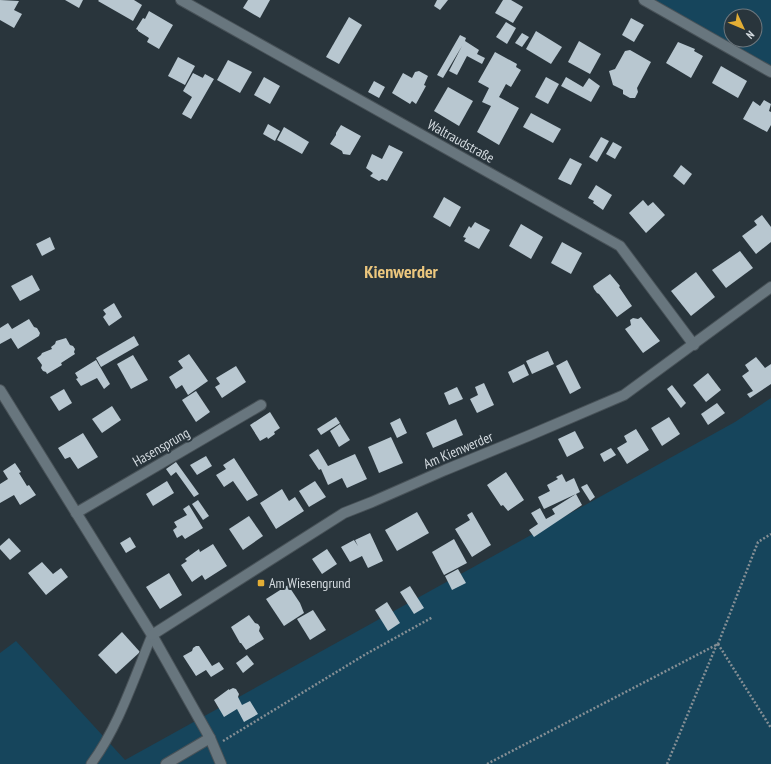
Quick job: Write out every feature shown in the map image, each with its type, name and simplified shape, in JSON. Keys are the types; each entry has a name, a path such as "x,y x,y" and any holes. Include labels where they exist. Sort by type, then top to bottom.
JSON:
{"street":[{"name":"Waltraudstraße","path":"181,0 620,246 694,345"},
{"path":"644,0 771,72"},
{"name":"Am Kienwerder","path":"152,635 344,513 624,394 694,345 771,287"},
{"path":"0,390 152,635 212,742 221,764"},
{"name":"Hasensprung","path":"76,513 261,405"},
{"path":"166,764 212,742"}],"lane":[{"path":"91,764 102,749 117,718 152,635"}],"path":[{"path":"667,764 718,644 758,542 771,534"},
{"path":"212,742 433,617"},
{"path":"718,644 771,728"},
{"path":"487,764 718,644"}],"shaded area":[{"path":"651,0 771,0 771,68 736,48 763,48 763,8 723,8 723,41"},
{"path":"771,398 771,764 0,764 0,653 16,641 125,760 735,422"}],"building":[{"path":"0,0 19,1 14,10 22,14 14,28 0,20"},
{"path":"65,0 83,0 79,8"},
{"path":"134,0 142,5 133,21 98,1"},
{"path":"248,0 270,0 260,18 243,8"},
{"path":"437,0 448,0 440,10 434,6"},
{"path":"503,0 511,0 523,7 513,23 495,13"},
{"path":"149,11 173,25 159,49 147,42 149,38 136,29 143,18 145,19"},
{"path":"349,17 362,25 339,64 326,57"},
{"path":"631,18 644,25 634,42 622,35"},
{"path":"506,22 516,28 507,44 496,37"},
{"path":"536,31 562,47 551,64 526,49"},
{"path":"522,33 529,37 522,47 515,43"},
{"path":"460,35 466,38 465,41 479,50 477,54 485,58 482,64 467,56 457,75 449,71 462,46 443,78 437,75"},
{"path":"579,41 601,54 590,74 568,62"},
{"path":"678,42 695,49 694,51 703,56 691,78 666,63"},
{"path":"630,50 651,62 637,88 638,92 635,98 630,98 623,94 623,90 613,85 609,71 615,69 625,51"},
{"path":"495,52 517,64 516,67 521,70 511,87 506,84 499,97 519,108 499,145 477,132 491,106 482,102 489,88 478,82"},
{"path":"178,57 195,66 185,85 168,76"},
{"path":"228,60 252,72 240,93 217,80"},
{"path":"721,66 747,81 738,98 712,83"},
{"path":"419,71 428,76 424,85 426,86 416,104 412,101 410,104 392,93 403,73 412,78 415,72"},
{"path":"193,73 203,78 205,74 214,79 191,119 182,114 192,97 183,91"},
{"path":"264,77 280,86 270,104 254,95"},
{"path":"546,77 559,84 548,104 535,97"},
{"path":"566,77 583,87 589,78 600,86 591,102 561,86"},
{"path":"374,81 385,87 379,98 368,92"},
{"path":"448,87 473,101 459,126 434,111"},
{"path":"764,100 771,104 769,111 771,112 771,125 767,132 743,119 753,101 760,106"},
{"path":"531,113 561,129 553,143 523,127"},
{"path":"268,124 280,131 275,141 263,134"},
{"path":"341,125 361,136 350,155 343,154 342,151 330,144"},
{"path":"284,127 309,142 302,154 277,140"},
{"path":"601,137 609,141 597,162 589,157"},
{"path":"613,142 622,147 615,159 606,154"},
{"path":"389,145 403,152 387,181 382,179 379,181 370,176 373,173 366,168 372,154 382,159"},
{"path":"570,158 582,164 571,185 558,179"},
{"path":"681,165 692,174 684,185 673,176"},
{"path":"596,185 612,195 603,210 593,203 594,201 588,198"},
{"path":"444,197 461,207 450,227 433,217"},
{"path":"643,200 648,206 653,202 665,215 646,233 629,213"},
{"path":"762,215 771,227 771,242 756,254 742,236 757,225 754,221"},
{"path":"475,222 490,230 479,249 464,241 466,238 463,237 469,226 471,228"},
{"path":"521,224 543,237 531,259 509,246"},
{"path":"50,237 55,249 42,256 36,244"},
{"path":"562,242 582,253 571,274 551,263"},
{"path":"740,251 753,268 726,288 712,270"},
{"path":"696,272 715,297 691,316 671,291"},
{"path":"610,274 620,286 619,287 632,306 617,317 593,286"},
{"path":"32,275 40,290 20,301 11,286"},
{"path":"114,303 122,317 109,326 103,317 106,314 103,310"},
{"path":"641,317 660,341 643,353 625,329 631,325 630,320"},
{"path":"29,319 40,333 39,336 18,349 11,338 0,344 0,328 8,323 12,329"},
{"path":"134,336 139,345 101,367 96,358"},
{"path":"66,338 70,345 75,349 75,354 61,363 62,365 47,374 41,368 42,365 37,358 42,353 52,349 51,347 56,341"},
{"path":"548,351 554,364 532,374 526,361"},
{"path":"189,354 208,381 188,395 182,385 176,389 169,377 183,368 178,361"},
{"path":"133,355 148,380 131,389 117,364"},
{"path":"756,357 765,368 771,364 771,384 750,398 747,394 753,391 742,376 749,371 745,365"},
{"path":"96,360 110,384 104,389 97,378 81,386 76,379 78,378 75,373"},
{"path":"567,360 581,388 570,394 556,366"},
{"path":"524,364 529,375 513,383 508,372"},
{"path":"236,366 246,382 222,398 215,387 220,384 216,378"},
{"path":"708,373 721,390 706,402 693,385"},
{"path":"484,383 494,405 477,413 470,399 478,395 475,387"},
{"path":"672,385 686,403 681,408 667,389"},
{"path":"457,387 463,399 449,405 444,393"},
{"path":"64,389 72,403 59,411 50,397"},
{"path":"196,391 210,412 196,422 182,400"},
{"path":"717,403 725,413 708,425 701,414"},
{"path":"112,406 121,420 102,433 92,419"},
{"path":"270,412 280,428 268,439 267,437 260,441 250,425"},
{"path":"336,417 340,423 321,435 317,429"},
{"path":"669,417 680,434 662,446 651,428"},
{"path":"400,418 407,433 397,438 390,423"},
{"path":"456,419 463,435 433,448 426,433"},
{"path":"340,424 350,440 339,447 330,431"},
{"path":"636,429 649,450 627,464 617,448 627,442 624,436"},
{"path":"575,431 584,448 567,457 558,439"},
{"path":"83,433 98,457 78,469 70,457 65,459 58,448"},
{"path":"391,437 403,463 379,473 368,447"},
{"path":"611,448 616,455 604,462 600,454"},
{"path":"318,449 328,466 355,454 367,479 347,488 342,478 328,485 321,469 319,470 309,455"},
{"path":"206,456 212,466 197,475 190,465"},
{"path":"234,458 258,495 247,501 233,481 224,487 216,475 226,469 223,465"},
{"path":"176,462 199,494 194,497 176,472 171,476 166,469"},
{"path":"15,463 27,486 29,485 36,495 20,505 14,495 0,503 0,484 8,479 3,471"},
{"path":"506,472 524,500 508,511 503,505 501,506 487,485"},
{"path":"562,474 566,482 574,478 580,492 544,509 538,497 550,491 547,485 558,479 556,477"},
{"path":"167,481 174,493 153,506 146,494"},
{"path":"315,481 326,497 309,507 299,491"},
{"path":"587,484 595,497 590,501 581,487"},
{"path":"282,489 289,501 295,497 304,511 276,529 260,503"},
{"path":"576,494 582,505 534,537 529,530 538,524 531,513 540,508 546,519 555,514 552,509"},
{"path":"198,500 209,516 203,520 192,504"},
{"path":"189,505 203,528 185,539 182,535 177,538 173,530 177,527 174,522 187,515 183,509"},
{"path":"417,512 429,533 397,551 385,530"},
{"path":"472,512 491,545 472,557 455,529 470,520 467,515"},
{"path":"249,516 263,536 243,550 229,529"},
{"path":"370,533 383,561 368,568 362,556 350,562 341,547 354,540 358,546 355,540"},
{"path":"130,537 136,547 126,553 120,543"},
{"path":"9,538 21,551 10,560 0,549 0,546"},
{"path":"454,539 467,563 444,575 432,552"},
{"path":"213,544 227,566 205,580 202,575 192,582 181,565 187,561 185,559 199,549 200,552"},
{"path":"327,549 337,564 322,574 312,559"},
{"path":"42,562 53,574 61,568 68,577 46,595 28,573"},
{"path":"458,569 466,583 452,590 445,576"},
{"path":"169,573 182,595 160,609 146,587"},
{"path":"288,585 300,603 304,613 284,626 266,599"},
{"path":"410,586 424,608 414,614 400,592"},
{"path":"387,602 400,623 388,631 375,610"},
{"path":"313,610 326,630 310,640 297,619"},
{"path":"249,615 260,627 259,631 264,639 246,650 240,643 231,627"},
{"path":"122,632 140,652 116,674 98,655"},
{"path":"196,646 199,646 212,666 219,662 224,669 211,677 206,670 196,676 183,656 192,651"},
{"path":"247,655 254,664 243,673 236,663"},
{"path":"229,689 236,689 239,694 238,697 242,705 250,701 258,714 244,722 237,709 224,717 214,700"}],"place":[{"name":"Am Wiesengrund","path":"261,583"}],"district":[{"name":"Kienwerder","path":"401,272"}]}
